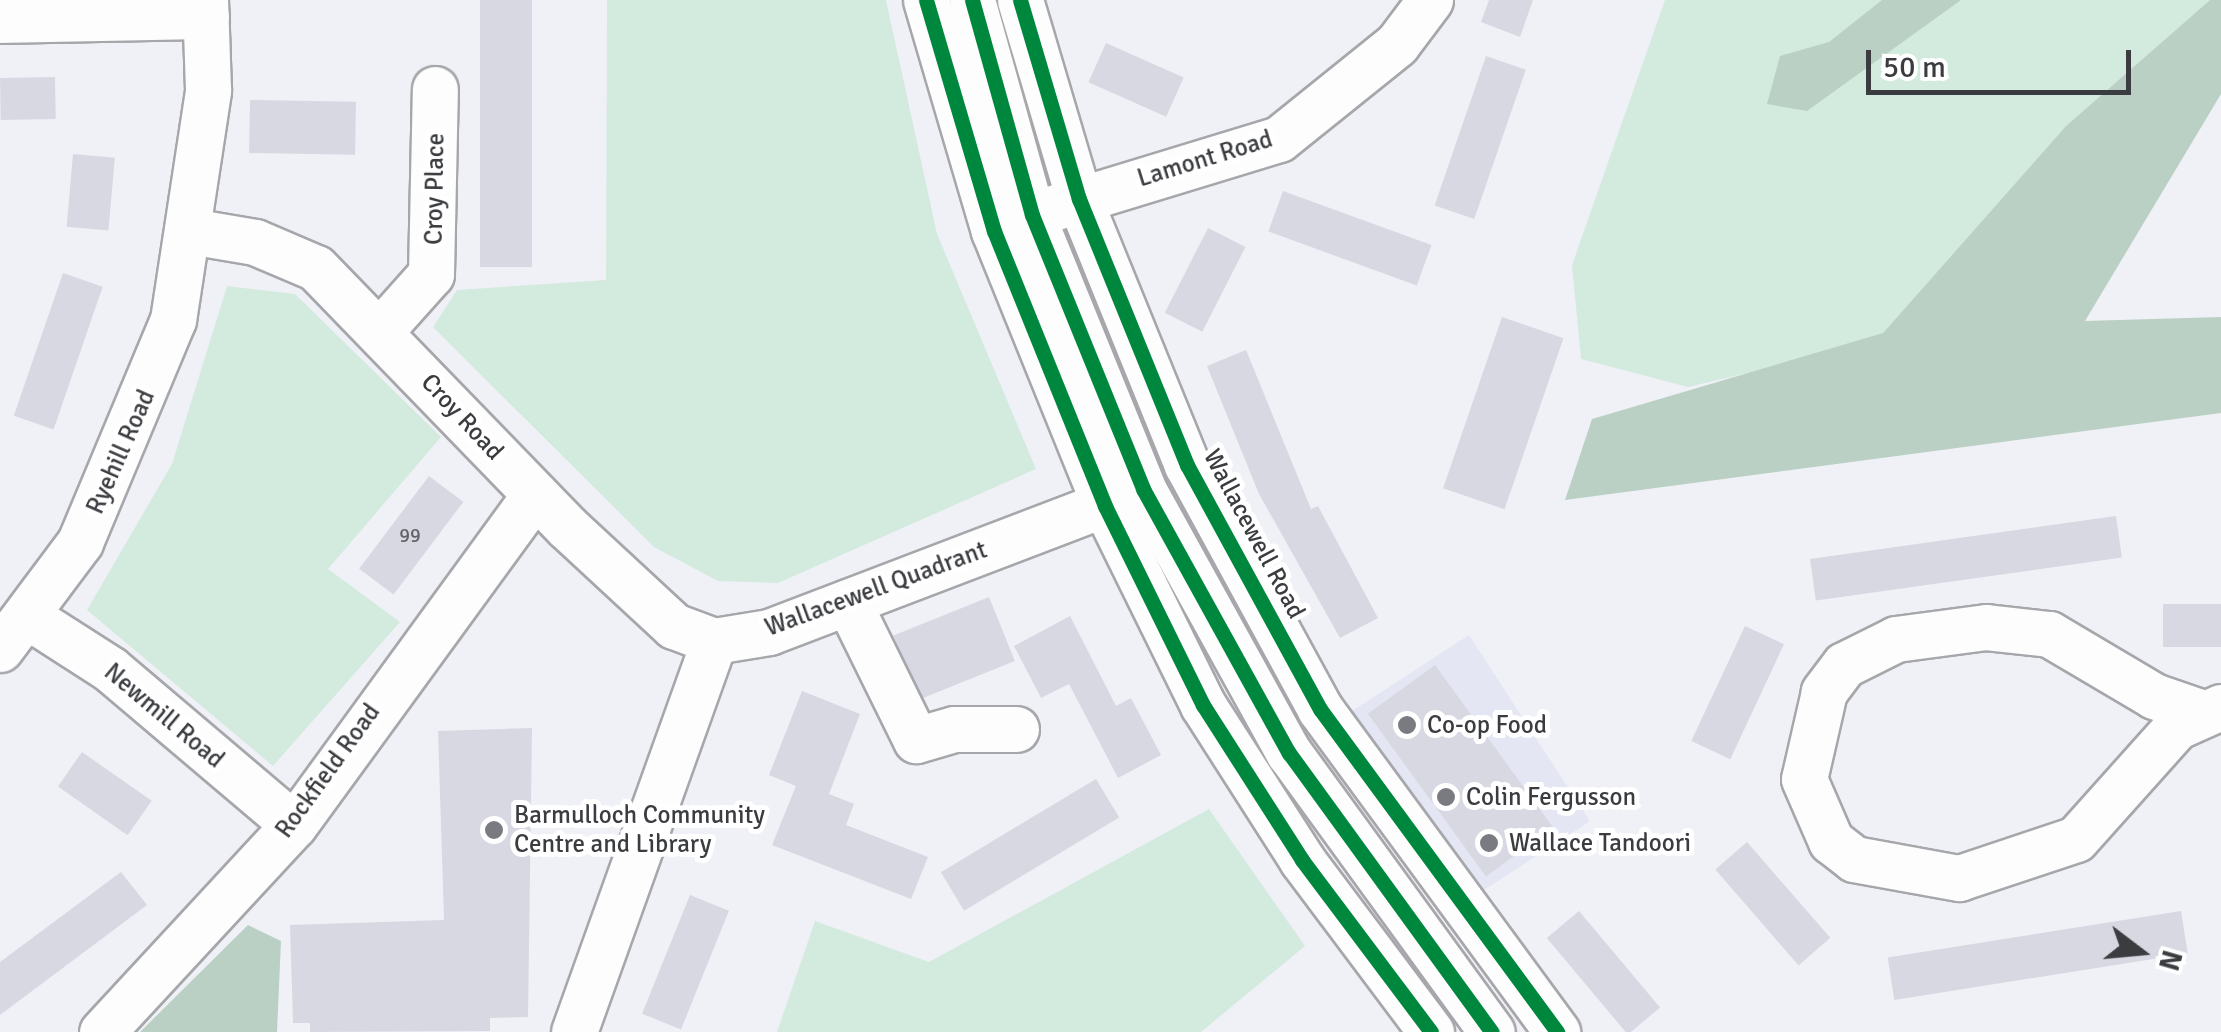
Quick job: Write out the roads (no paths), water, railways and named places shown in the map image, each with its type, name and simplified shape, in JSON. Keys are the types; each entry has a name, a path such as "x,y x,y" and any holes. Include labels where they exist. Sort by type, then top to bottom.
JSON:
{"street":[{"path":"926,0 1203,705 1302,860 1431,1032"},
{"path":"972,0 1013,223"},
{"name":"Wallacewell Road","path":"1020,0 1079,199 1187,465 1320,709 1557,1032"},
{"name":"Lamont Road","path":"1013,223 1079,199 1279,139 1396,44 1430,0"},
{"path":"0,20 206,8"},
{"name":"Ryehill Road","path":"14,633 80,542 144,406 190,231 206,8"},
{"name":"Croy Place","path":"380,330 430,274 435,89"},
{"name":"Croy Road","path":"190,231 255,242 316,268 535,494 674,626 714,641"},
{"name":"Rockfield Road","path":"102,1032 294,825 535,494"},
{"path":"1124,497 1289,753 1492,1032"},
{"name":"Wallacewell Quadrant","path":"714,641 848,602 1124,497"},
{"path":"848,602 910,758 954,728 1016,729"},
{"path":"1986,627 2049,634 2154,696 2210,710 2076,839 1958,878 1854,860 1831,840 1804,778 1824,692 1844,665 1896,639 1986,627"},
{"name":"Newmill Road","path":"14,633 110,669 294,825"},
{"path":"574,1032 714,641"}],"place":[{"name":"Co-op Food","path":"1407,725"},
{"name":"Colin Fergusson","path":"1446,797"},
{"name":"Barmulloch Community Centre and Library","path":"494,830"},
{"name":"Wallace Tandoori","path":"1489,843"}]}
